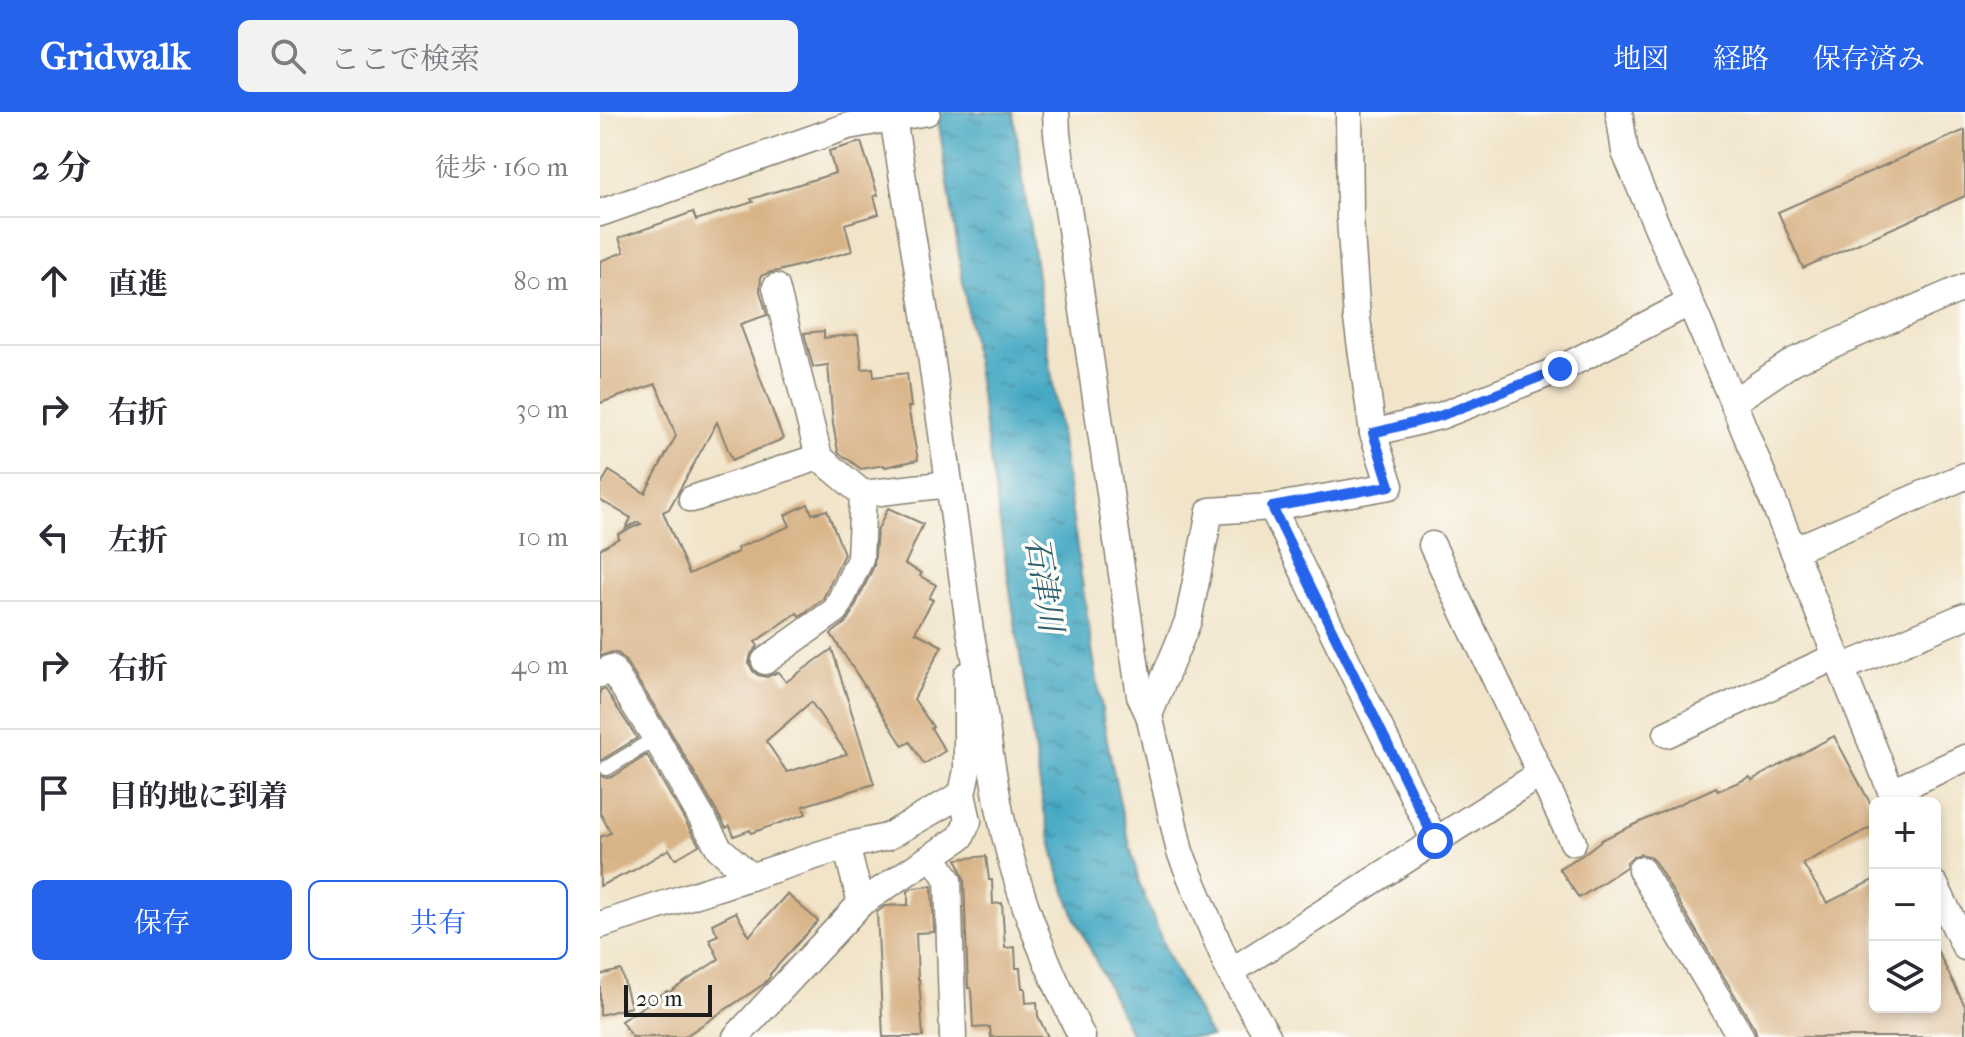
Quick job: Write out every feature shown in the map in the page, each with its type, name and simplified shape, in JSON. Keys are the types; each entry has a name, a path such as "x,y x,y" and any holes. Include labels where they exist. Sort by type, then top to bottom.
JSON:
{"street":[{"path":"600,213 848,126 892,115 927,112"},
{"path":"1056,112 1140,696 1149,715 1180,852 1230,972 1268,1037"},
{"path":"1149,715 1188,621 1210,511 1272,507 1390,486 1373,433 1357,319 1350,218 1349,112"},
{"path":"1619,112 1625,152 1733,402 1894,797"},
{"path":"892,115 923,304 970,631 1004,831 1027,910 1082,1037"},
{"path":"776,287 819,457 863,494 949,484"},
{"path":"1733,402 1794,361 1965,287"},
{"path":"1373,433 1440,416 1560,369 1689,303"},
{"path":"692,499 819,457"},
{"path":"1794,550 1965,476"},
{"path":"765,661 836,610 860,559 863,494"},
{"path":"1272,507 1435,841"},
{"path":"1432,545 1573,842"},
{"path":"1667,734 1840,662 1965,616"},
{"path":"736,1037 861,903 961,837 968,821 962,794 967,770 966,682 970,631"},
{"path":"600,674 611,668 656,738 719,848 751,877"},
{"path":"1896,797 1965,758"},
{"path":"1230,972 1540,774"},
{"path":"600,925 846,846 887,837 962,794"},
{"path":"846,846 861,903"},
{"path":"933,856 948,880 953,1037"},
{"path":"1641,870 1741,1037"},
{"path":"1941,897 1965,947"}],"lane":[{"path":"607,768 656,738"}],"water":[{"name":"石津川","path":"937,112 1013,112 1090,636 1122,813 1139,882 1169,958 1211,1037 1132,1037 1075,917 1059,873 1043,806"}],"building":[{"path":"1965,130 1965,196 1803,268 1778,212"},
{"path":"861,142 878,195 874,196 879,214 845,224 852,251 761,276 760,291 767,315 740,324 783,439 732,460 717,422 669,509 663,512 689,574 738,552 737,548 790,526 785,515 808,504 812,514 827,510 844,554 823,599 755,642 758,646 751,654 749,663 758,675 767,677 778,672 786,682 832,649 874,784 803,806 806,814 734,836 730,826 726,828 624,659 612,652 600,656 600,549 619,538 618,534 641,524 638,522 626,528 631,518 600,500 600,486 609,471 645,493 676,436 656,384 600,403 600,261 624,252 619,238 693,212 696,220 835,173 829,151","holes":["811,702 847,754 787,772 766,741"]},
{"path":"824,331 824,338 858,334 862,369 873,368 874,377 907,373 911,407 908,407 918,460 861,469 838,452 828,365 813,367 804,333"},
{"path":"888,508 923,524 905,564 936,585 929,598 933,600 915,632 942,646 914,699 945,751 924,764 910,742 903,746 831,634 850,617 874,566 877,531"},
{"path":"605,689 637,738 600,761 600,690"},
{"path":"1834,736 1869,801 1869,828 1803,864 1827,903 1869,882 1869,1013 1941,1013 1941,958 1965,1006 1965,1037 1757,1037 1649,856 1640,854 1632,857 1626,867 1579,898 1559,868 1603,839 1716,787 1718,791 1750,777 1752,780"},
{"path":"647,755 699,845 675,859 669,849 600,886 600,837 611,833 600,813 600,775 612,777"},
{"path":"986,856 989,880 992,880 993,904 1002,903 1005,948 1015,947 1016,968 1020,968 1026,1003 1037,1002 1038,1016 1048,1037 991,1037 990,1027 973,1028 971,988 968,988 964,880 957,859"},
{"path":"932,886 934,932 916,933 923,1037 883,1037 877,912 885,906 908,905 908,891"},
{"path":"787,894 818,921 764,984 684,1037 632,1037 621,1021 719,959 709,939 718,935 712,924 736,912 749,936"},
{"path":"621,970 631,1007 600,1015 600,975"}],"route":[{"path":"1435,841 1272,507 1390,486 1373,433 1440,416 1560,369"}]}
